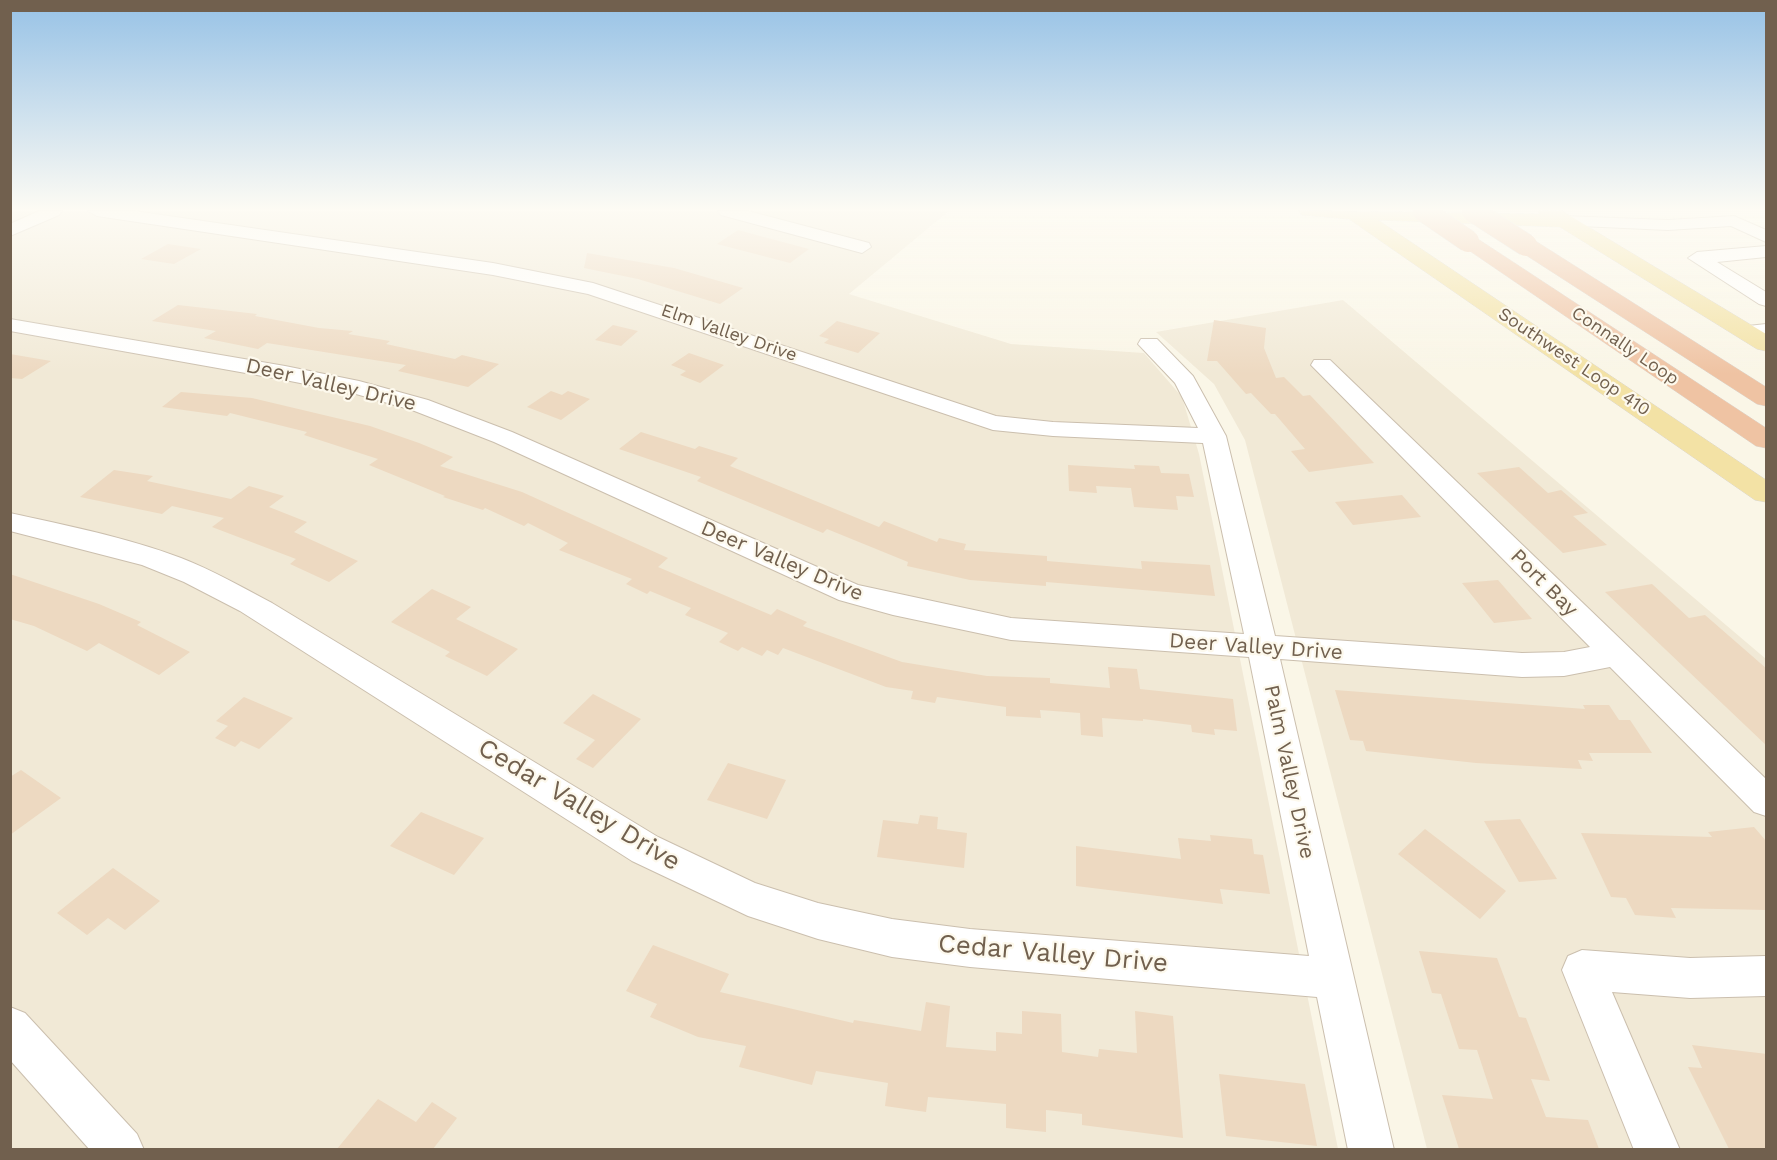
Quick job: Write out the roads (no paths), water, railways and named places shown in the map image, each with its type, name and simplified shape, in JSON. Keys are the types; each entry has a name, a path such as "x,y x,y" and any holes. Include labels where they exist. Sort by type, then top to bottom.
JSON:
{"highway":[{"name":"Connally Loop","path":"1504,265 1767,440"},
{"name":"Connally Loop","path":"1558,265 1767,398"}],"main road":[{"name":"Southwest Loop 410","path":"1430,265 1767,493"},
{"path":"1639,265 1756,330 1767,344"}],"street":[{"name":"Elm Valley Drive","path":"467,265 593,289 993,423 1034,428 1214,436"},
{"path":"1709,265 1767,300"},
{"name":"Deer Valley Drive","path":"10,325 285,373 359,388 420,405 503,437 849,593 893,605 1011,629 1522,665 1564,664 1617,654"},
{"name":"Palm Valley Drive","path":"1149,344 1186,383 1214,436 1371,1149"},
{"name":"Port Bay","path":"1322,365 1767,801"},
{"name":"Cedar Valley Drive","path":"10,522 73,536 169,564 209,581 262,610 645,849 748,898 818,921 892,938 970,948 1332,978"},
{"path":"1657,1149 1582,970 1690,978 1767,976"},
{"path":"10,1028 121,1149"}]}
